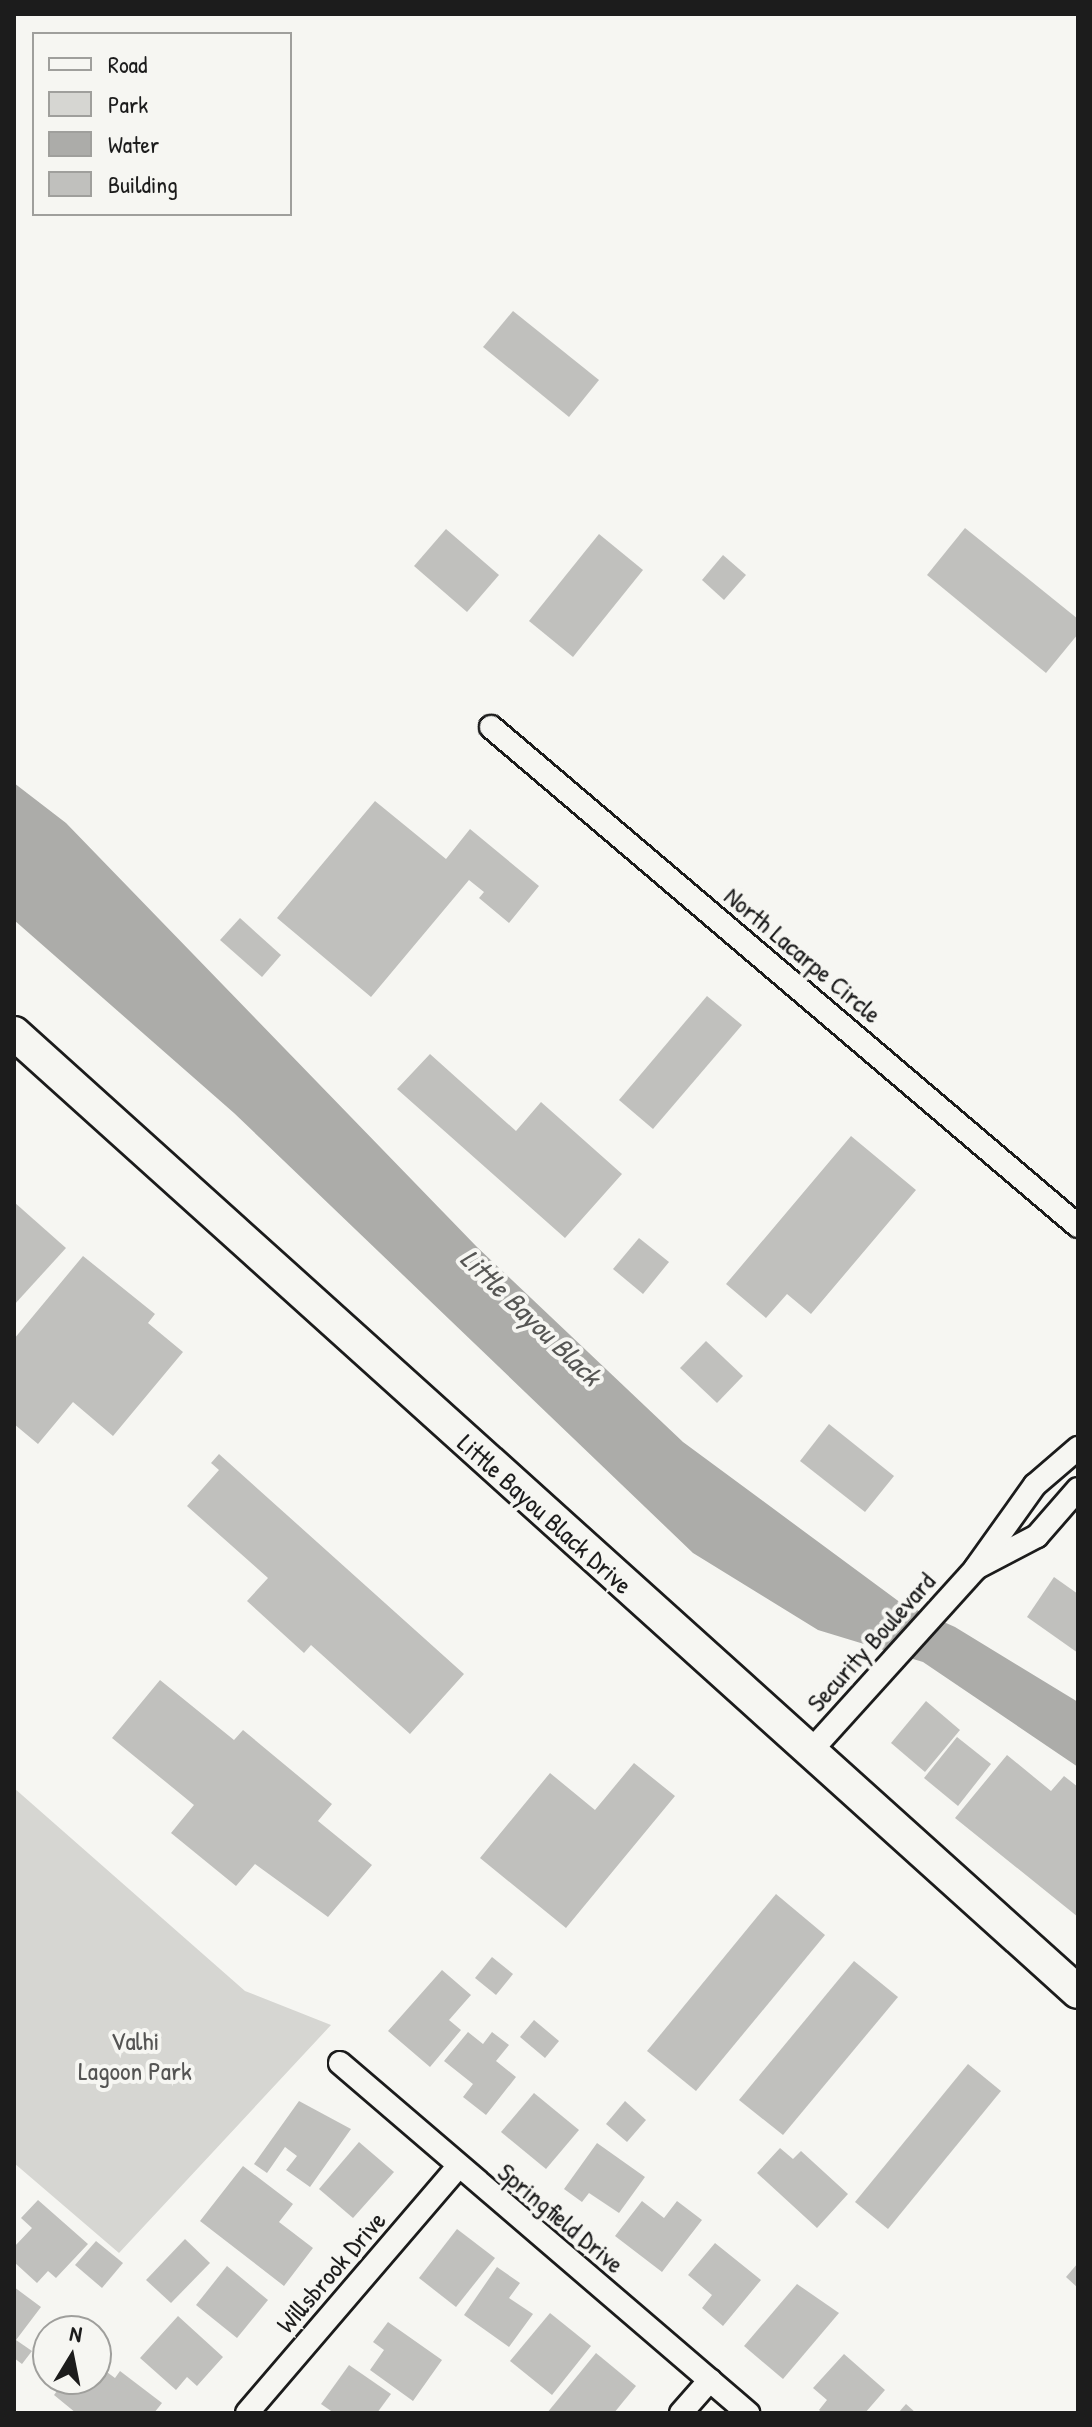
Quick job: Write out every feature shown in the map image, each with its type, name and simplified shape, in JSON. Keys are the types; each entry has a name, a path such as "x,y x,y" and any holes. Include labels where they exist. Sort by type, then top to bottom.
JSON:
{"main road":[{"name":"Little Bayou Black Drive","path":"14,1033 809,1753 1078,1992"}],"street":[{"name":"North Lacarpe Circle","path":"491,727 1078,1226"},
{"name":"Security Boulevard","path":"809,1753 940,1604 975,1569 1035,1485 1078,1448"},
{"name":"Security Boulevard","path":"975,1569 1037,1536 1078,1489"},
{"name":"Springfield Drive","path":"340,2063 457,2168 748,2413"},
{"name":"Willsbrook Drive","path":"247,2413 457,2168"},
{"path":"681,2413 710,2380"}],"green space":[{"name":"Valhi Lagoon Park","path":"14,1788 245,1991 331,2025 119,2253 14,2163"}],"water":[{"name":"Little Bayou Black","path":"14,783 66,823 477,1247 683,1442 901,1603 955,1627 1078,1702 1078,1767 923,1662 818,1630 693,1553 234,1113 14,920"}],"building":[{"path":"513,311 599,380 569,417 483,347"},
{"path":"965,528 1078,619 1078,634 1046,673 927,575"},
{"path":"446,529 499,575 467,612 414,566"},
{"path":"599,534 643,570 573,657 529,621"},
{"path":"723,555 746,575 724,600 702,580"},
{"path":"375,801 446,859 470,829 539,886 509,923 479,898 484,892 469,880 371,997 277,918"},
{"path":"240,918 281,955 262,977 220,940"},
{"path":"707,996 742,1025 653,1129 619,1100"},
{"path":"430,1054 516,1131 541,1102 622,1174 565,1238 397,1089"},
{"path":"851,1136 916,1190 811,1314 787,1294 766,1318 726,1284"},
{"path":"14,1202 66,1248 14,1305"},
{"path":"639,1238 669,1262 643,1294 613,1269"},
{"path":"83,1256 155,1314 148,1323 183,1352 113,1436 73,1402 38,1444 14,1424 14,1339"},
{"path":"706,1341 743,1376 717,1403 680,1368"},
{"path":"829,1424 894,1476 865,1512 800,1461"},
{"path":"219,1454 464,1674 410,1734 311,1645 304,1653 247,1601 268,1578 187,1506 219,1470 211,1463"},
{"path":"1054,1577 1078,1594 1078,1653 1027,1617"},
{"path":"160,1680 234,1740 243,1730 332,1804 318,1821 372,1865 328,1917 255,1864 236,1886 171,1833 194,1805 112,1738"},
{"path":"926,1701 960,1730 925,1772 891,1743"},
{"path":"957,1737 991,1764 958,1806 924,1778"},
{"path":"1007,1755 1051,1791 1064,1776 1078,1787 1078,1917 955,1818"},
{"path":"634,1763 675,1796 566,1928 480,1858 550,1773 595,1810"},
{"path":"776,1894 825,1935 696,2091 647,2051"},
{"path":"492,1957 513,1974 496,1995 475,1978"},
{"path":"854,1961 898,1997 783,2135 739,2100"},
{"path":"442,1970 471,1995 449,2020 461,2030 430,2067 388,2031"},
{"path":"534,2020 559,2041 545,2058 520,2037"},
{"path":"468,2032 483,2044 492,2032 509,2045 496,2061 516,2077 486,2115 463,2097 473,2084 444,2061"},
{"path":"968,2064 1001,2091 888,2229 855,2202"},
{"path":"534,2093 579,2130 546,2169 501,2132"},
{"path":"299,2101 351,2129 310,2187 286,2170 297,2156 285,2147 267,2173 254,2164"},
{"path":"625,2101 646,2120 627,2142 606,2124"},
{"path":"359,2142 394,2172 353,2218 319,2189"},
{"path":"597,2143 645,2177 619,2213 589,2193 582,2202 564,2189"},
{"path":"780,2148 793,2159 801,2151 848,2194 817,2228 757,2173"},
{"path":"243,2166 293,2204 279,2222 313,2248 284,2286 200,2221"},
{"path":"38,2200 88,2244 56,2278 48,2271 37,2283 14,2262 14,2247 32,2228 21,2218"},
{"path":"642,2201 664,2218 677,2201 702,2220 662,2272 615,2236"},
{"path":"457,2229 495,2258 456,2307 419,2278"},
{"path":"185,2239 210,2263 171,2303 146,2280"},
{"path":"96,2241 123,2263 102,2288 75,2265"},
{"path":"715,2243 761,2280 723,2326 702,2308 712,2295 688,2275"},
{"path":"1078,2263 1078,2288 1066,2277"},
{"path":"227,2266 268,2300 237,2338 196,2305"},
{"path":"497,2267 520,2283 509,2298 533,2314 509,2347 464,2315"},
{"path":"797,2284 839,2313 783,2379 744,2346"},
{"path":"14,2287 41,2307 16,2340 32,2351 22,2364 14,2358"},
{"path":"550,2313 591,2346 552,2395 510,2361"},
{"path":"178,2316 223,2357 197,2386 187,2377 176,2390 140,2358"},
{"path":"388,2322 442,2360 413,2401 370,2370 384,2350 373,2342"},
{"path":"596,2353 636,2386 614,2413 547,2413"},
{"path":"844,2354 885,2390 865,2413 823,2413 819,2410 827,2400 813,2388"},
{"path":"349,2365 391,2394 377,2413 334,2413 321,2404"},
{"path":"120,2371 162,2403 154,2413 76,2413 54,2395 112,2395 112,2376 115,2378"},
{"path":"906,2404 916,2413 898,2413"}]}
